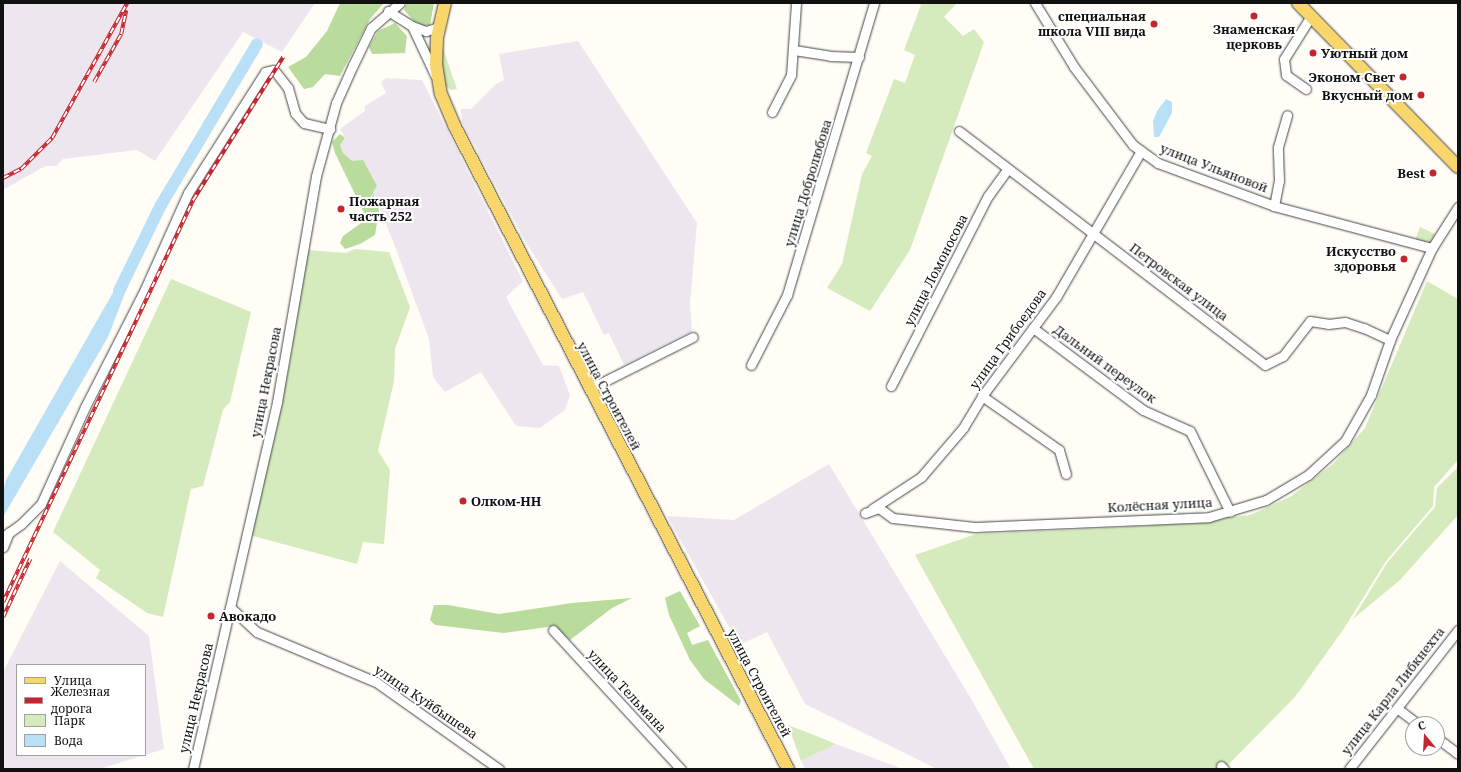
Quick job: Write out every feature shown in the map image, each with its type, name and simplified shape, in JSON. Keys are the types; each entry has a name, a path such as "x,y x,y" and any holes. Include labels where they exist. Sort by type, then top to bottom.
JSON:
{"main road":[{"name":"улица Строителей","path":"445,3 439,27 436,51 437,79 455,127 589,389 788,769"},
{"path":"1298,3 1458,167"}],"street":[{"name":"улица Некрасова","path":"193,769 277,402 316,176 336,103 353,65 371,28 388,11 400,3"},
{"path":"772,112 791,75 794,50 796,3"},
{"name":"улица Добролюбова","path":"751,365 787,295 874,3"},
{"name":"улица Ульяновой","path":"1035,3 1074,67 1133,145 1158,163 1274,206 1432,248"},
{"path":"388,11 412,26 426,31 439,27"},
{"path":"1306,89 1286,75 1284,59 1311,16"},
{"path":"412,26 437,79"},
{"path":"794,50 830,56 859,57"},
{"path":"3,547 6,534 41,504 85,407 145,289 188,193 265,72 274,70 288,88 295,113 304,123 330,129"},
{"path":"1274,206 1279,181 1278,147 1287,115"},
{"name":"Петровская улица","path":"959,131 1265,365 1283,356 1310,321 1328,324 1345,322 1364,328 1390,340"},
{"name":"улица Грибоедова","path":"865,513 909,485 936,463 963,428 982,396 1056,297 1092,232 1141,151"},
{"name":"улица Ломоносова","path":"891,386 988,196 1008,168"},
{"name":"Колёсная улица","path":"865,513 879,508 893,518 975,527 1209,517 1230,512 1266,500 1308,475 1345,441 1371,395 1390,340 1432,248 1458,207"},
{"name":"Дальний переулок","path":"1033,328 1143,410 1190,431 1230,512"},
{"path":"589,389 693,337"},
{"path":"982,396 1059,450 1066,474"},
{"name":"улица Куйбышева","path":"230,607 257,632 376,682 499,769"},
{"name":"улица Тельмана","path":"553,630 681,769"},
{"name":"улица Карла Либкнехта","path":"1349,769 1398,709 1458,630"},
{"path":"1398,709 1407,716"},
{"path":"1445,744 1458,754"}],"shaded area":[{"path":"3,3 315,3 282,52 243,32 155,161 137,150 63,159 56,166 45,166 3,190"},
{"path":"578,41 697,223 690,304 692,331 624,365 609,333 604,335 583,292 562,299 525,241 462,122 461,109 471,109 496,84 504,80 499,54"},
{"path":"386,78 422,80 523,281 506,297 543,365 559,366 570,395 565,410 540,428 516,426 481,372 445,392 433,377 429,339 396,249 373,192 343,153 340,145 345,138 340,129 365,111 365,106 386,93 381,82"},
{"path":"829,464 970,697 1011,769 937,769 805,704 767,632 739,645 667,516 734,520"},
{"path":"60,561 149,636 164,749 146,755 146,664 16,664 16,756 141,756 100,769 3,769 3,672"},
{"path":"836,744 903,769 805,769 801,761"}],"green space":[{"path":"340,3 384,3 370,19 340,76 325,74 313,87 304,89 288,67 306,57 327,31"},
{"path":"407,3 434,3 430,25 423,26 414,21 404,10"},
{"path":"917,3 957,3 944,17 963,36 974,29 984,42 910,250 870,311 827,288 842,264 862,174 872,156 866,153 894,79 905,83 915,55 904,50 921,5"},
{"path":"395,23 407,36 405,53 372,54 369,47 378,31"},
{"path":"443,49 457,89 451,90 444,85 441,53"},
{"path":"340,134 345,138 340,145 343,153 352,161 363,160 377,186 373,192 379,210 375,235 360,244 345,249 340,243 343,236 367,219 335,153 332,142"},
{"path":"1420,227 1437,235 1431,245 1415,240"},
{"path":"355,249 389,252 410,307 395,349 394,381 378,451 390,470 384,544 363,542 357,564 249,535 289,367 307,250 346,253"},
{"path":"171,279 251,312 230,402 223,410 203,486 191,489 163,617 147,613 96,578 100,570 53,532"},
{"path":"1427,281 1458,299 1458,460 1434,487 1433,506 1386,561 1345,627 1295,697 1224,769 1034,769 915,555 976,534 1147,526 1250,515 1290,497 1333,464 1365,428"},
{"path":"1458,467 1458,515 1400,580 1353,619 1387,563 1435,507 1437,488"},
{"path":"680,591 700,626 687,633 692,645 708,640 741,701 739,706 704,679 690,660 669,615 665,598"},
{"path":"632,598 612,608 570,640 554,626 504,633 435,625 430,620 434,605 448,605 499,614 572,603"},
{"path":"788,725 819,737 836,744 801,761"}],"water":[{"path":"1166,99 1172,102 1172,113 1159,137 1154,137 1153,121 1157,111"},
{"path":"123,275 130,280 108,337 3,517 3,491 6,480"}],"waterway":[{"path":"119,291 161,205 257,44"}],"railway":[{"path":"3,178 21,169 52,138 127,3"},
{"path":"94,82 121,34 126,11"},
{"path":"3,602 193,200 283,57"},
{"path":"3,617 30,559"}],"place":[{"name":"Знаменская церковь","path":"1254,16"},
{"name":"специальная школа VIII вида","path":"1154,24"},
{"name":"Уютный дом","path":"1313,53"},
{"name":"Эконом Свет","path":"1403,77"},
{"name":"Вкусный дом","path":"1421,95"},
{"name":"Best","path":"1433,173"},
{"name":"Пожарная часть 252","path":"341,209"},
{"name":"Искусство здоровья","path":"1404,259"},
{"name":"Олком-НН","path":"463,501"},
{"name":"Авокадо","path":"211,616"}]}
